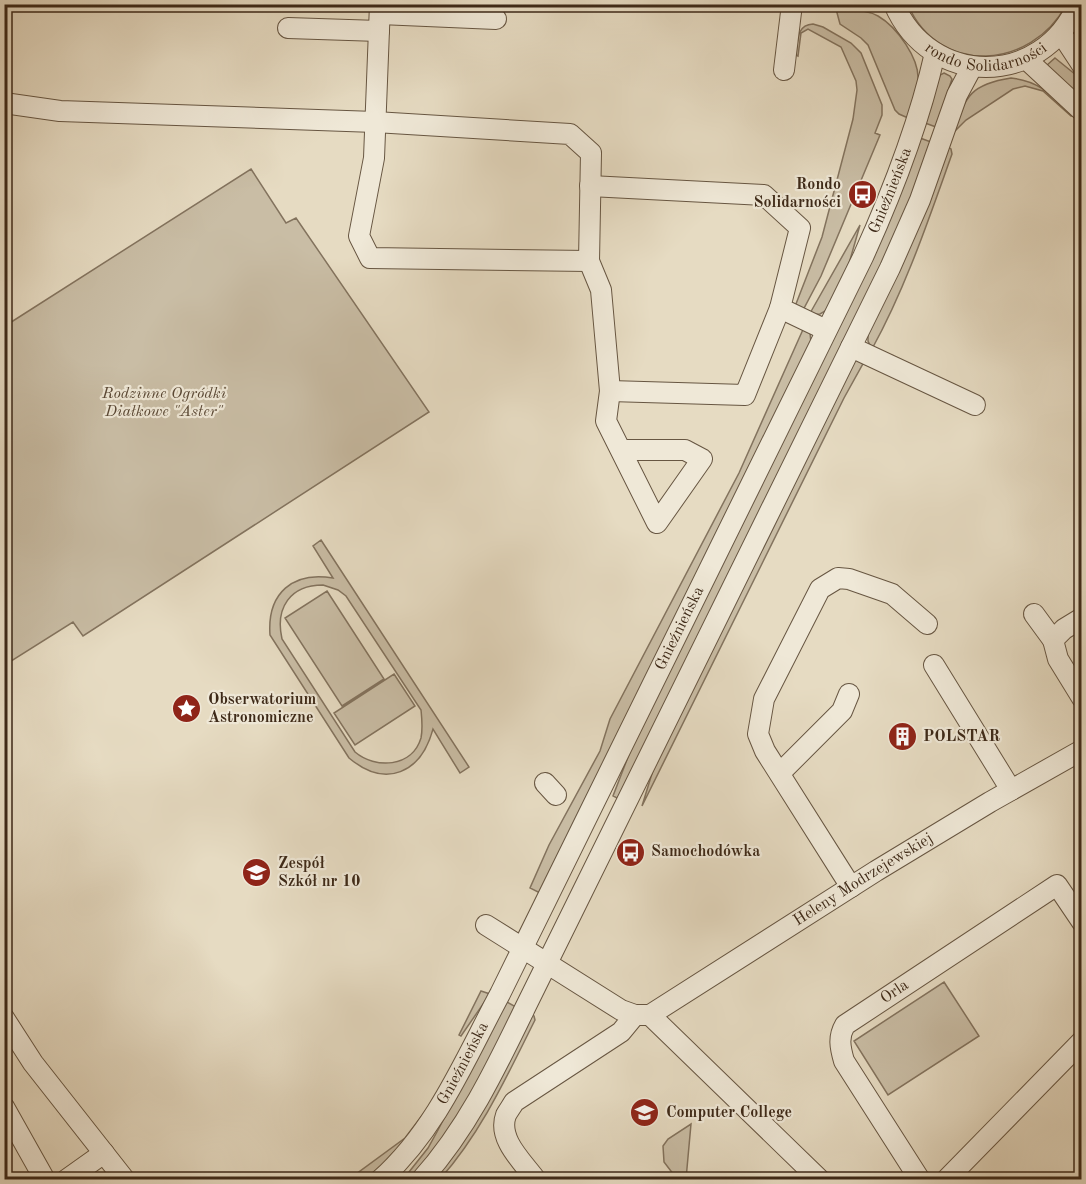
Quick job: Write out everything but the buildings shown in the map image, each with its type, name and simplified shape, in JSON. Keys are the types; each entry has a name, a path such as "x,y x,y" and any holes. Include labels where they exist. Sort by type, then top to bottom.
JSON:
{"street":[{"path":"784,70 792,4"},
{"name":"rondo Solidarności","path":"889,5 918,41 935,53 953,62 972,67 991,68 1026,59 1045,48 1061,33 1078,4"},
{"path":"380,17 374,158 359,236 370,258 589,261"},
{"path":"288,28 380,17 496,19"},
{"path":"1061,33 1082,65"},
{"name":"Gnieźnieńska","path":"380,1179 400,1161 420,1137 441,1105 522,947 863,257 893,188 926,91 935,53"},
{"path":"1026,59 1082,111"},
{"name":"Gnieźnieńska","path":"421,1179 449,1146 480,1097 548,963 905,237 957,95 972,67"},
{"path":"4,103 60,111 375,122 570,134 591,153 589,261 601,290 610,391 606,421 621,450"},
{"path":"590,186 764,195 800,228 780,308 745,395 610,391"},
{"path":"780,308 826,330"},
{"path":"851,347 975,405"},
{"path":"851,887 765,751 759,734 764,699 820,589 838,578 849,579 892,594 927,624"},
{"path":"1034,614 1053,640 1058,659 1082,698"},
{"path":"1053,640 1064,628 1082,618"},
{"path":"934,665 1011,790"},
{"path":"780,773 842,711 849,694"},
{"name":"Heleny Modrzejewskiej","path":"536,1179 509,1144 505,1134 506,1115 514,1102 621,1032 642,1015 1011,790 1082,750"},
{"name":"Orla","path":"920,1179 844,1061 840,1046 841,1033 845,1025 1057,885 1082,922"},
{"path":"486,924 621,1010 642,1015 820,1179"},
{"path":"4,1018 33,1063 125,1179"},
{"path":"946,1179 1082,1041"},
{"path":"4,1107 45,1179"},
{"path":"66,1179 104,1153"}],"green space":[{"path":"908,5 1066,5 1050,27 1031,42 1009,52 985,56 962,53 941,44 922,28"},
{"path":"836,9 863,11 878,16 893,28 906,44 918,72 915,95 908,118 895,110 868,45 840,24"},
{"path":"813,24 851,43 861,53 882,105 882,115 875,133 880,135 821,276 802,312 794,309 822,237 853,119 857,90 856,81 841,47 808,29 801,33 798,56 796,55 798,39 803,27"},
{"path":"1055,58 1081,79 1081,100 1046,66"},
{"path":"944,73 952,79 936,127 925,123 940,75"},
{"path":"1011,78 1039,86 1074,116 1071,116 1043,91 1025,86 1013,89 966,120 954,132 962,109 972,93 987,84"},
{"path":"920,138 931,142 922,170 888,252 619,799 613,796 633,744"},
{"path":"948,147 952,154 925,229 906,278 872,349 868,341 868,332"},
{"name":"Rodzinne Ogródki Diałkowe \"Aster\"","path":"251,169 286,223 296,218 429,412 83,636 73,622 5,665 5,326"},
{"path":"860,225 848,267 827,310 820,314 809,315"},
{"path":"805,325 810,333 811,343 540,893 530,888 549,845 600,751 610,719 739,473"},
{"path":"857,359 865,360 642,806 654,767"},
{"path":"321,540 469,767 460,773 433,729 420,756 411,766 400,772 376,773 349,758 270,635 273,607 285,588 306,578 333,578 313,546","holes":["323,585 338,590 346,596 421,710 421,738 410,755 401,760 382,763 363,758 355,752 282,639 280,628 283,608 294,594 311,586"]},
{"path":"327,591 384,679 342,706 285,618"},
{"path":"394,674 415,706 355,745 334,713"},
{"path":"944,982 979,1036 888,1095 854,1041"},
{"path":"481,991 490,994 461,1036 459,1035"},
{"path":"505,1001 516,1007 483,1073 458,1117 413,1176 409,1172 428,1148"},
{"path":"531,1014 535,1020 481,1123 440,1179 433,1180"},
{"path":"424,1113 407,1139 368,1179 348,1180 405,1138"},
{"path":"691,1124 686,1179 677,1179 664,1162 663,1146 668,1139"}],"place":[{"name":"Rondo Solidarności","path":"862,194"},
{"name":"Obserwatorium Astronomiczne","path":"187,709"},
{"name":"POLSTAR","path":"902,737"},
{"name":"Samochodówka","path":"630,852"},
{"name":"Zespół Szkół nr 10","path":"257,873"},
{"name":"Computer College","path":"645,1113"}]}
